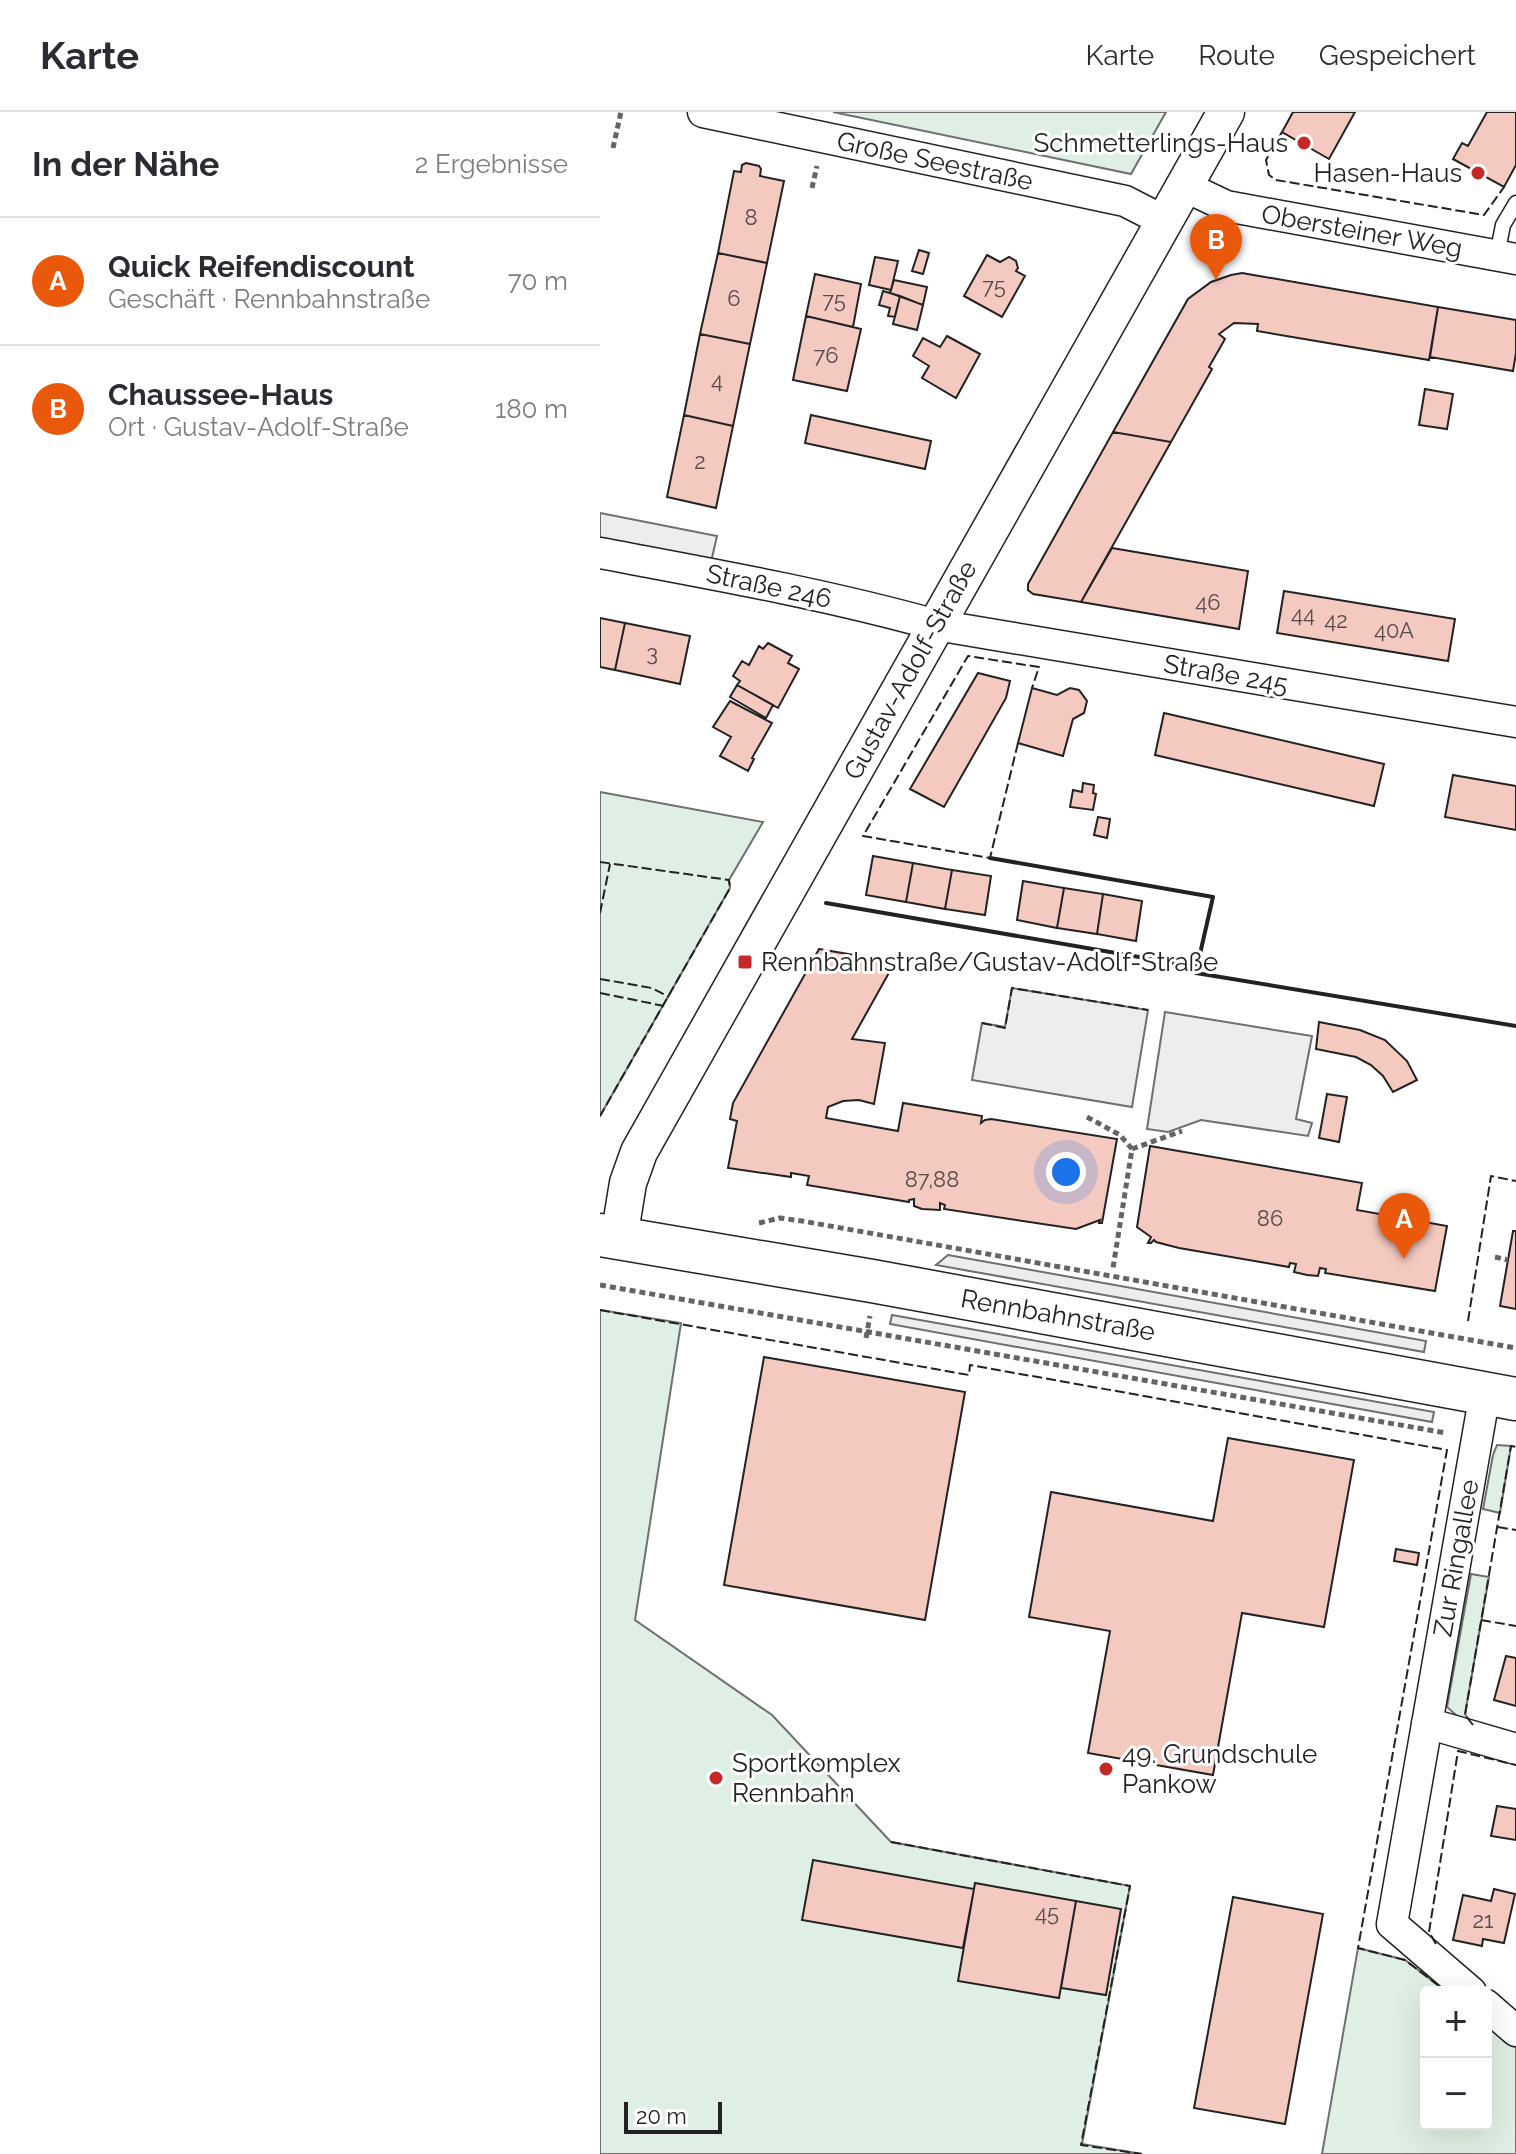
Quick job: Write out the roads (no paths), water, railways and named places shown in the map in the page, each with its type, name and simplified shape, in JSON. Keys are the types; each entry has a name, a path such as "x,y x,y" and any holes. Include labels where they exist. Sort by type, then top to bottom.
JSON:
{"main road":[{"name":"Rennbahnstraße","path":"609,1236 1501,1396"}],"street":[{"name":"Große Seestraße","path":"703,112 1125,201 1164,221"},
{"name":"Gustav-Adolf-Straße","path":"609,1236 639,1152 1226,112"},
{"name":"Obersteiner Weg","path":"1184,186 1226,206 1506,257"},
{"name":"Straße 246","path":"600,553 749,581 879,609 936,625"},
{"name":"Straße 245","path":"936,625 1516,722"},
{"name":"Zur Ringallee","path":"1464,1986 1392,1924 1427,1723 1501,1396"},
{"path":"1427,1723 1516,1749"},
{"path":"1492,2010 1516,2031"}],"lane":[{"name":"Obersteiner Weg","path":"1506,257 1503,225 1516,203"}],"place":[{"name":"Schmetterlings-Haus","path":"1304,143"},
{"name":"Hasen-Haus","path":"1478,173"},
{"name":"Chaussee-Haus","path":"1216,280"},
{"name":"Rennbahnstraße/Gustav-Adolf-Straße","path":"745,962"},
{"name":"Quick Reifendiscount","path":"1404,1259"},
{"name":"49. Grundschule Pankow","path":"1106,1769"},
{"name":"Sportkomplex Rennbahn","path":"716,1778"}]}
